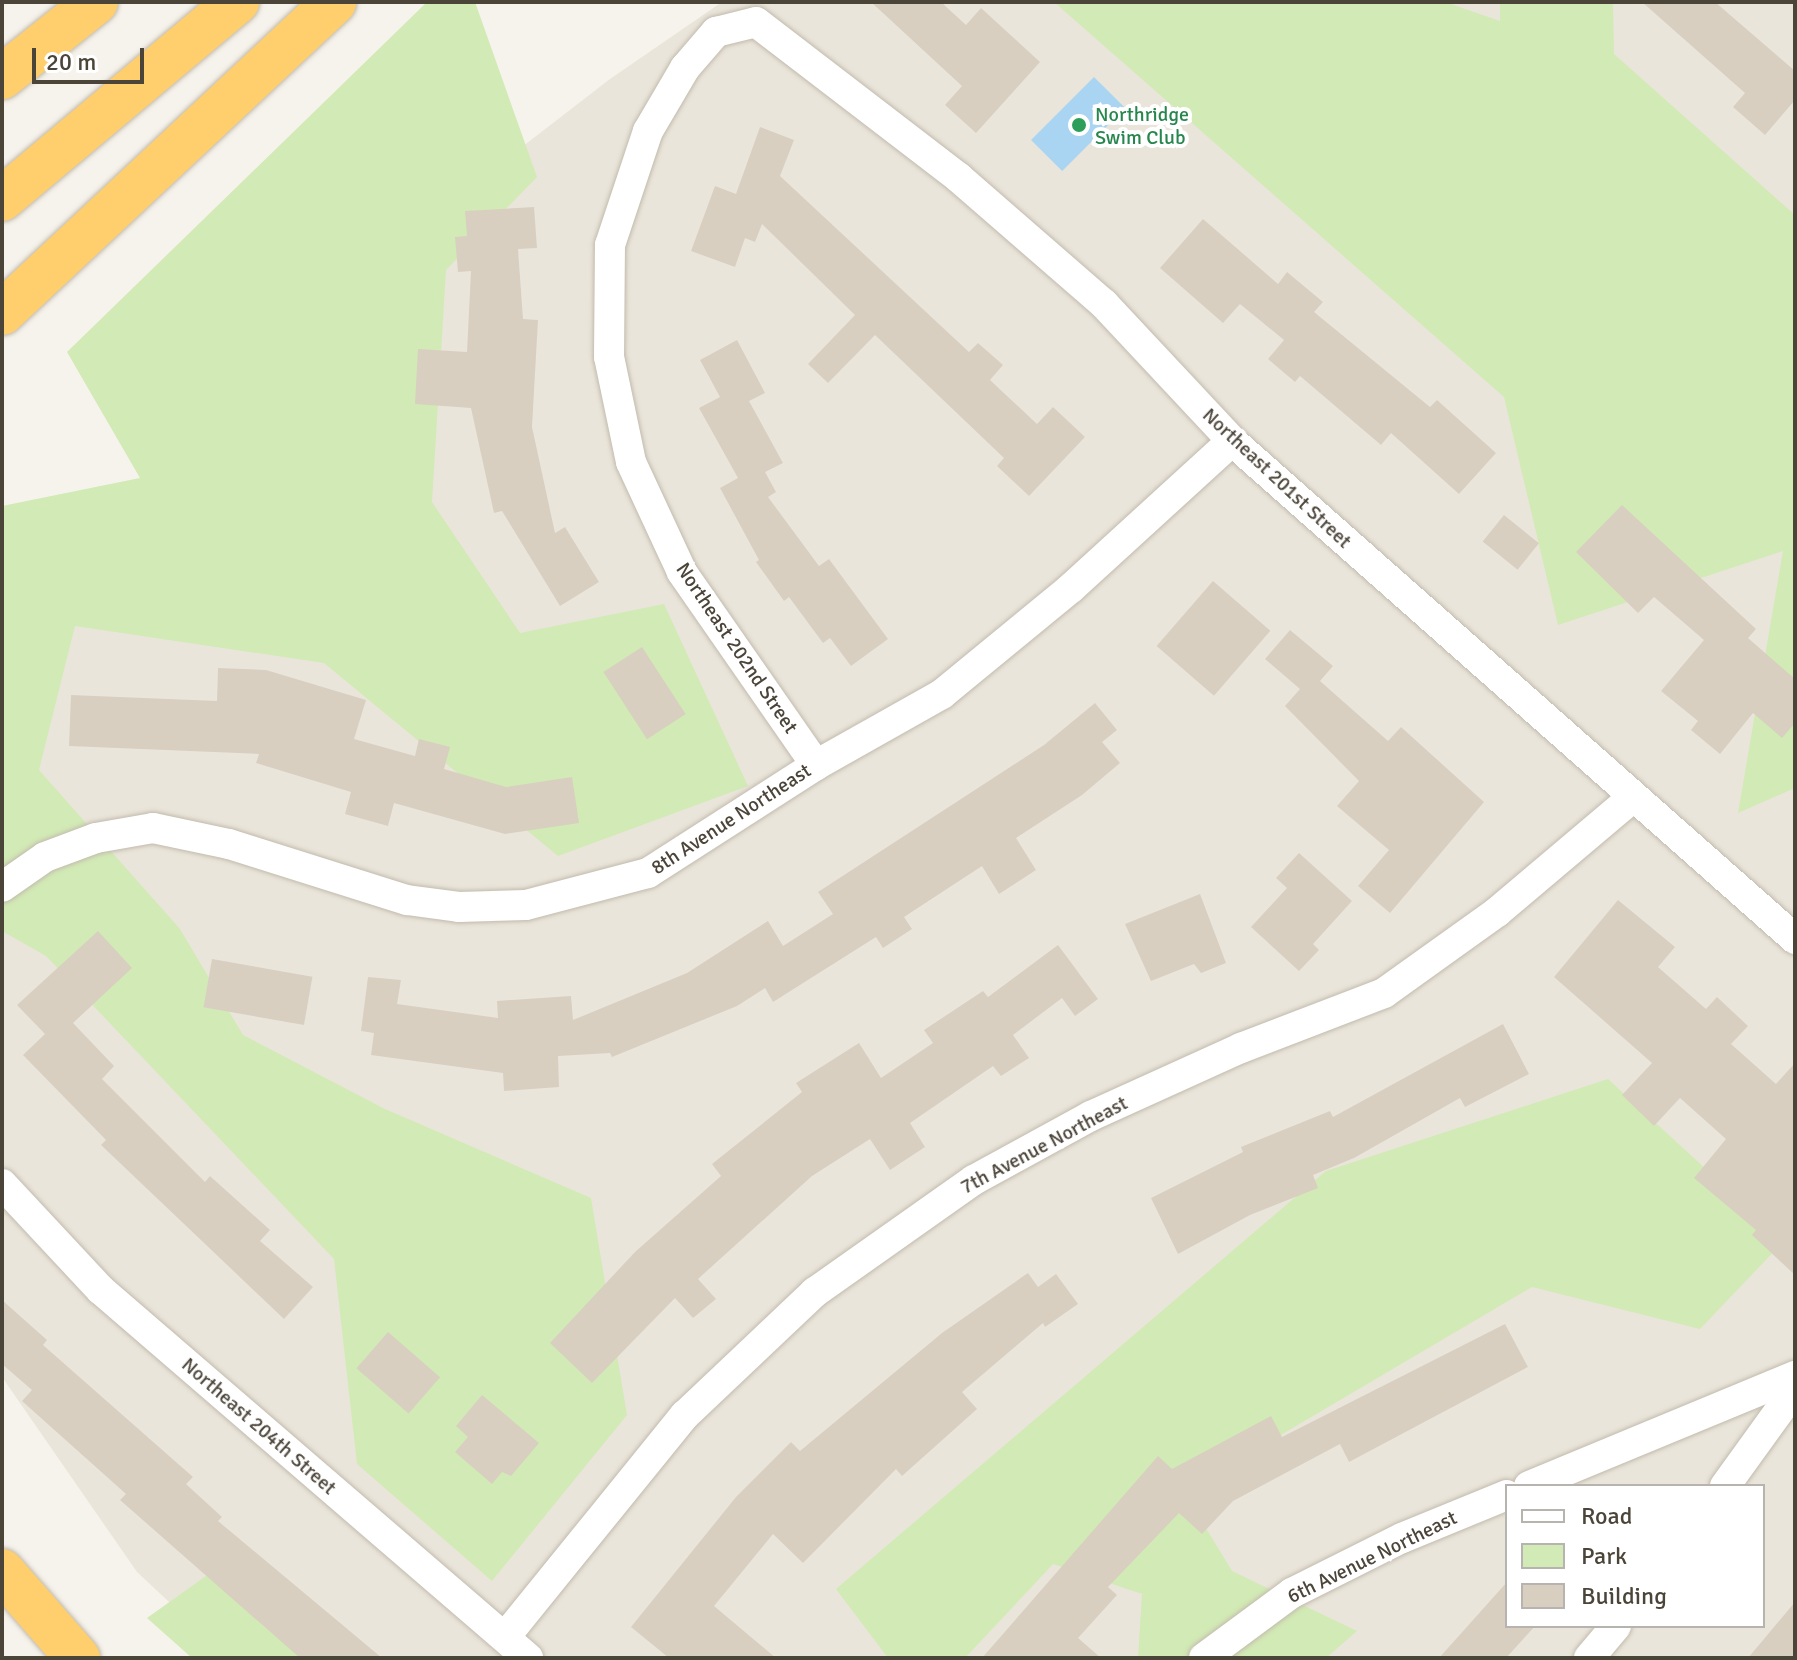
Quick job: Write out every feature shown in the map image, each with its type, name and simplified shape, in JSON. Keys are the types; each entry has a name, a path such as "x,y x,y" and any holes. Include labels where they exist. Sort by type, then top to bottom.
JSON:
{"highway":[{"path":"2,77 96,2"},
{"path":"2,199 237,2"},
{"path":"2,313 334,2"},
{"path":"2,1571 78,1658"}],"street":[{"name":"Northeast 201st Street","path":"756,22 959,178 1104,304 1232,441 1795,939"},
{"name":"Northeast 202nd Street","path":"756,22 716,32 685,68 648,131 610,245 609,357 631,462 682,572 816,765"},
{"name":"8th Avenue Northeast","path":"2,887 45,857 96,838 153,828 229,844 407,900 459,907 526,905 648,873 816,765 942,694 1071,588 1232,441"},
{"name":"7th Avenue Northeast","path":"505,1637 685,1415 815,1292 974,1180 1091,1116 1241,1048 1384,993 1497,912 1633,797"},
{"name":"Northeast 204th Street","path":"2,1184 101,1290 528,1658"},
{"path":"1534,1484 1795,1376"},
{"path":"1726,1484 1795,1389"},
{"name":"6th Avenue Northeast","path":"1204,1658 1292,1593 1402,1538 1505,1496"},
{"path":"1589,1658 1614,1628"}],"shaded area":[{"path":"722,2 1067,2 1795,552 1795,1658 229,1658 137,1572 2,1377 2,642 394,517 413,231 610,79"},
{"path":"1270,2 1795,2 1795,317"}],"green space":[{"path":"427,2 475,2 537,177 446,270 432,502 520,633 664,604 748,786 558,856 324,663 75,626 39,770 180,929 243,1035 385,1109 591,1198 627,1415 492,1581 357,1464 334,1259 46,956 2,931 2,506 140,478 67,352"},
{"path":"1054,2 1445,2 1500,21 1500,2 1613,2 1614,54 1795,215 1795,788 1738,813 1783,551 1558,625 1504,397"},
{"path":"1608,1079 1784,1241 1700,1329 1532,1287 1184,1492 1232,1571 1357,1631 1326,1658 1138,1658 1142,1594 1053,1564 965,1658 888,1658 836,1589 1326,1171"},
{"path":"227,1561 357,1658 192,1658 147,1618"}],"water":[{"name":"Northridge Swim Club","path":"1094,77 1125,108 1062,171 1031,140"}],"building":[{"path":"871,2 941,2 966,25 981,8 1040,62 976,133 945,105 962,86"},
{"path":"1642,2 1715,2 1795,71 1795,100 1765,135 1733,107 1745,93"},
{"path":"760,127 794,140 780,176 969,352 978,343 1003,365 990,380 1037,424 1053,407 1085,437 1029,496 997,466 1004,458 875,335 828,383 808,364 855,315 762,224 755,242 745,238 735,267 691,251 715,186 736,194"},
{"path":"534,207 537,248 518,249 523,319 538,320 532,427 555,533 565,527 599,582 560,606 502,511 494,513 471,408 415,404 418,349 467,352 471,271 458,272 455,237 467,236 465,211"},
{"path":"1203,219 1278,284 1287,272 1323,302 1314,312 1430,407 1437,400 1496,453 1459,494 1391,433 1381,445 1300,376 1295,382 1268,359 1284,340 1240,304 1223,323 1160,268"},
{"path":"737,340 765,393 749,401 783,463 765,472 776,492 768,497 819,566 829,559 888,639 851,666 830,638 823,643 789,597 784,601 756,562 759,560 720,488 738,478 699,408 720,397 700,360"},
{"path":"1622,505 1756,629 1748,638 1795,679 1795,723 1782,738 1753,713 1720,754 1691,730 1698,721 1661,691 1704,640 1654,597 1638,613 1576,552"},
{"path":"1504,515 1539,543 1518,570 1483,541"},
{"path":"1213,581 1270,631 1214,696 1157,646"},
{"path":"1290,630 1333,666 1320,681 1388,741 1401,727 1484,802 1390,913 1358,886 1389,850 1337,806 1359,781 1285,706 1300,689 1265,659"},
{"path":"642,647 686,714 647,739 603,672"},
{"path":"218,668 266,670 366,700 354,739 415,756 419,739 450,747 444,769 506,787 572,777 579,823 505,834 394,803 388,826 345,814 351,792 256,763 259,754 69,746 71,695 217,701"},
{"path":"1095,703 1117,730 1102,742 1120,763 1082,795 1016,838 1036,870 999,894 982,866 904,917 912,929 883,948 876,937 773,1002 765,988 737,1006 612,1057 610,1053 558,1056 559,1087 504,1091 503,1073 371,1055 374,1033 361,1031 368,977 401,980 397,1004 498,1018 497,1001 571,996 573,1020 687,973 768,921 783,946 833,914 818,892 1044,745"},
{"path":"1299,853 1352,901 1313,944 1319,950 1299,971 1251,927 1287,888 1276,878"},
{"path":"1200,894 1226,963 1201,973 1194,964 1151,981 1125,924"},
{"path":"1618,900 1675,947 1658,967 1706,1009 1717,997 1748,1026 1731,1044 1776,1084 1795,1063 1795,1275 1752,1235 1756,1230 1694,1178 1726,1139 1680,1098 1654,1126 1622,1095 1652,1063 1554,977"},
{"path":"98,931 132,968 73,1023 114,1066 102,1079 205,1182 210,1176 270,1230 260,1241 313,1287 284,1319 101,1145 106,1140 23,1055 45,1034 17,1005"},
{"path":"1058,945 1098,999 1075,1016 1062,998 1013,1035 1029,1058 1001,1076 993,1066 910,1123 925,1147 890,1170 870,1139 812,1176 698,1279 716,1299 693,1318 675,1298 592,1383 550,1343 635,1252 721,1176 712,1164 802,1092 796,1083 859,1043 881,1078 933,1043 924,1030 983,991 988,997"},
{"path":"212,959 312,977 304,1025 203,1007"},
{"path":"1503,1024 1529,1074 1465,1107 1460,1098 1354,1158 1313,1175 1318,1188 1250,1215 1178,1254 1151,1198 1243,1152 1241,1147 1330,1111 1333,1117"},
{"path":"1028,1273 1038,1287 1056,1274 1078,1304 1045,1327 1043,1323 962,1392 977,1409 902,1476 896,1469 803,1563 773,1534 714,1606 776,1658 669,1658 631,1627 736,1497 791,1442 800,1451 942,1333"},
{"path":"2,1300 47,1340 43,1345 193,1477 186,1484 222,1517 218,1521 382,1658 300,1658 120,1500 126,1494 22,1401 32,1390 2,1364"},
{"path":"1505,1324 1528,1367 1349,1462 1340,1444 1233,1501 1202,1534 1179,1513 1108,1587 1117,1595 1078,1638 1101,1658 982,1658 1158,1456 1172,1469 1271,1416 1282,1437"},
{"path":"388,1332 440,1377 409,1413 357,1368"},
{"path":"482,1395 539,1443 511,1476 502,1472 492,1484 455,1452 468,1437 456,1426"},
{"path":"1505,1584 1505,1628 1533,1628 1506,1658 1439,1658"},
{"path":"1795,1602 1795,1658 1748,1658"}],"place":[{"name":"Northridge Swim Club","path":"1079,125"}]}
